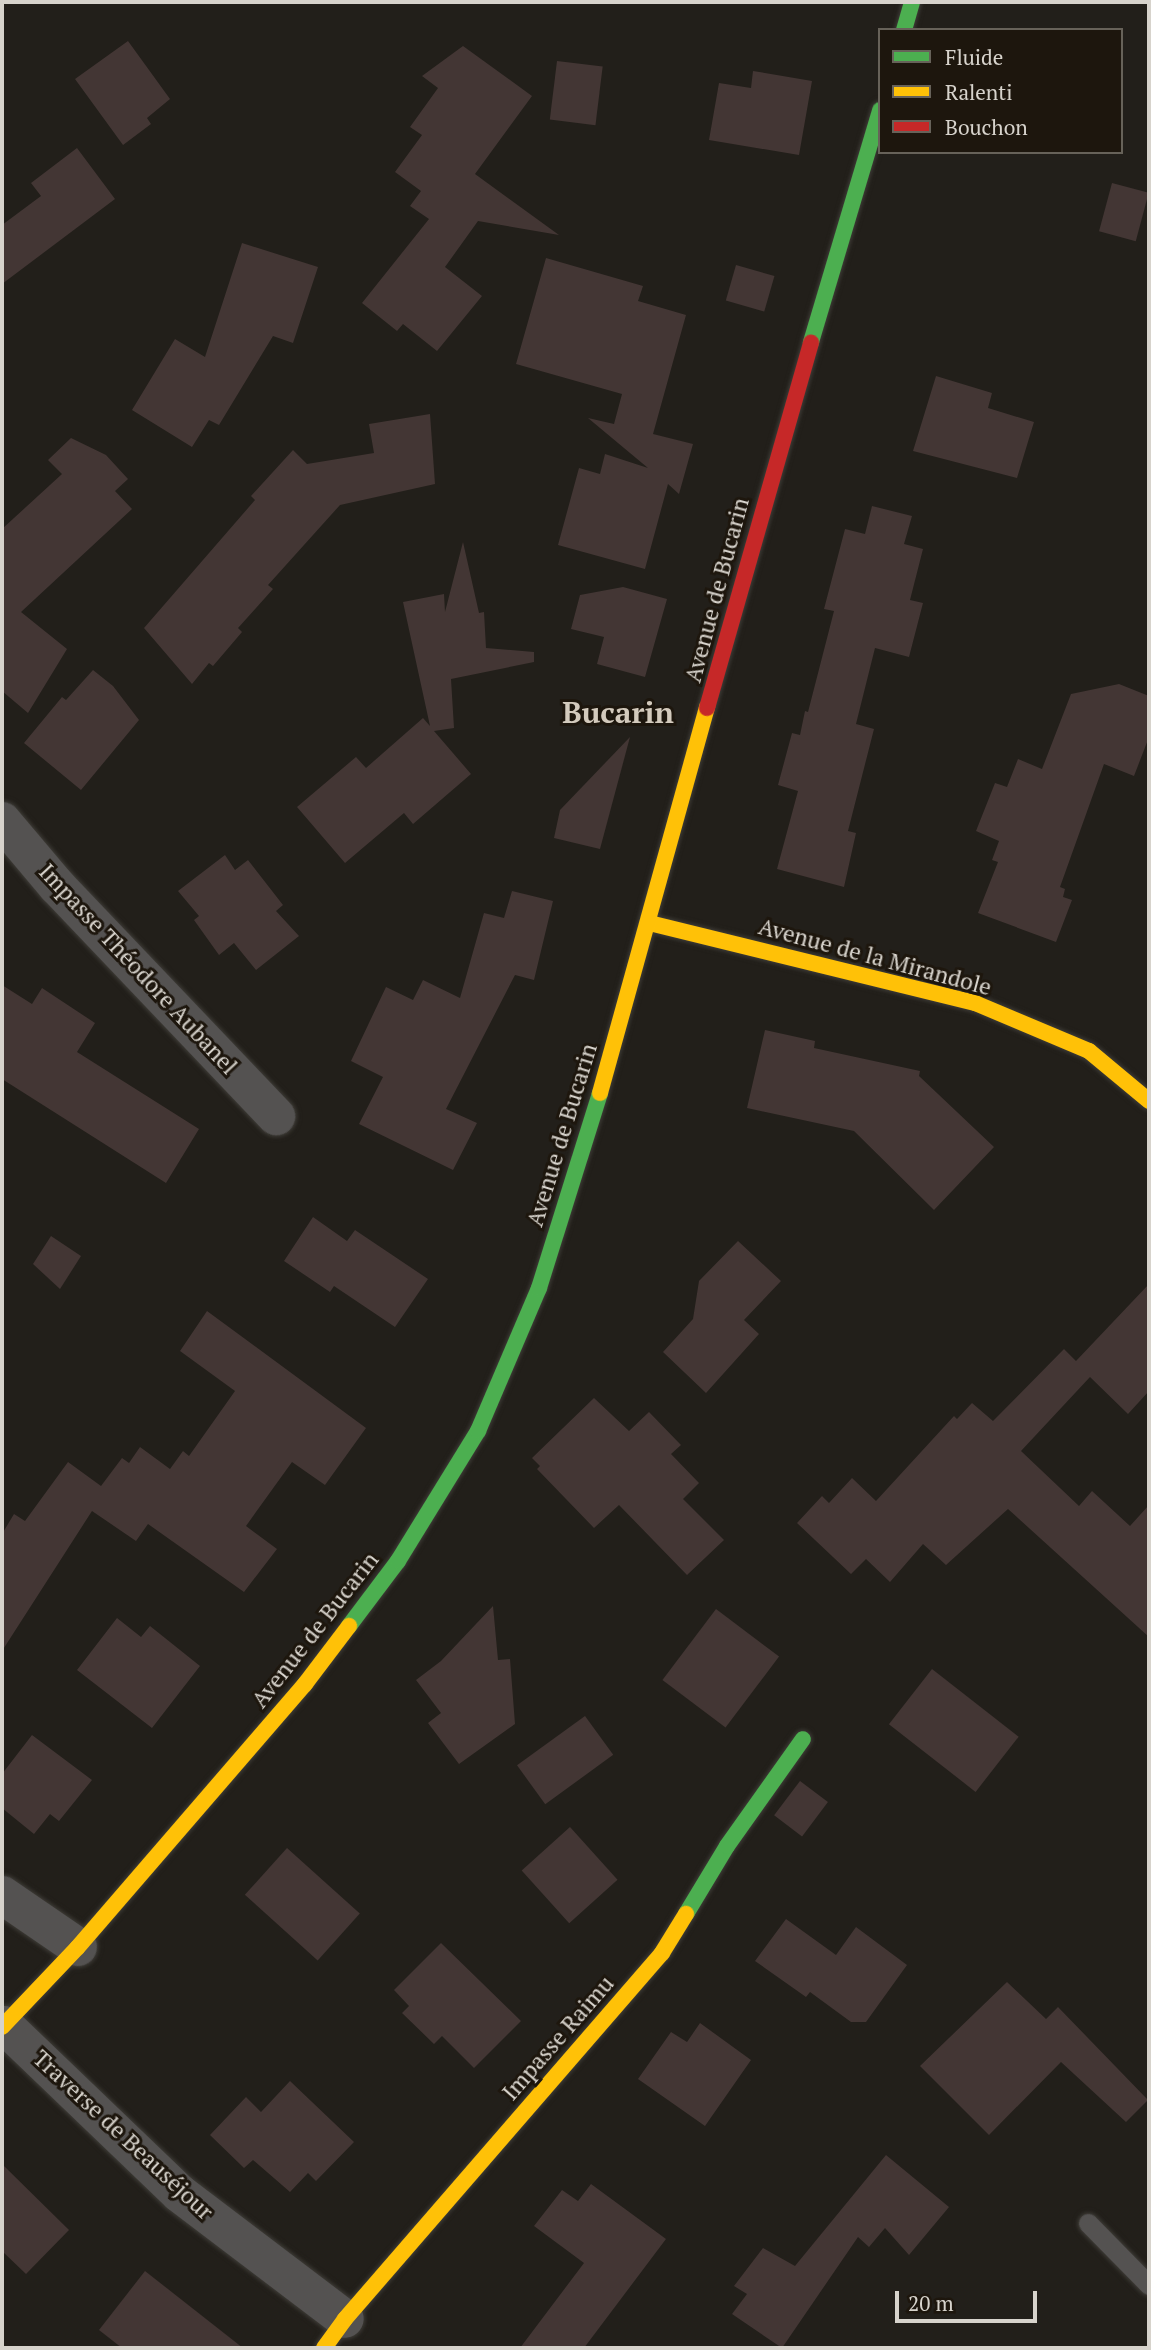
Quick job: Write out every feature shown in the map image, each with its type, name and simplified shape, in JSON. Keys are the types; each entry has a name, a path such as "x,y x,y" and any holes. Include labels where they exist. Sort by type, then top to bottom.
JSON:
{"street":[{"path":"905,28 912,2"},
{"name":"Avenue de Bucarin","path":"3,2026 78,1947 305,1684 398,1561 478,1431 539,1288 649,923 767,493 878,117"},
{"name":"Impasse Théodore Aubanel","path":"2,821 57,886 276,1116"},
{"name":"Avenue de la Mirandole","path":"649,923 975,1003 1089,1051 1149,1101"},
{"name":"Impasse Raimu","path":"335,2334 662,1953 727,1846 803,1739"},
{"path":"2,1895 78,1947"},
{"name":"Traverse de Beauséjour","path":"3,2026 179,2193 335,2334"}],"lane":[{"path":"1088,2223 1149,2285"}],"building":[{"path":"128,41 170,99 147,118 151,124 123,145 75,79"},
{"path":"463,46 532,96 475,174 559,235 478,221 445,267 482,296 437,351 403,324 397,331 362,303 429,219 410,206 421,191 395,172 422,135 410,127 438,88 422,76"},
{"path":"557,61 603,67 595,125 550,120"},
{"path":"753,71 812,81 799,155 709,140 719,83 751,88"},
{"path":"77,148 115,199 2,284 2,225 41,196 31,183"},
{"path":"1112,183 1149,193 1136,241 1099,231"},
{"path":"242,243 318,267 293,343 273,336 219,425 209,420 192,447 132,410 175,339 205,357"},
{"path":"546,258 643,286 638,301 686,315 653,434 693,444 679,494 668,484 645,569 558,545 579,468 600,474 605,454 648,468 588,418 614,424 622,394 516,364"},
{"path":"736,265 774,276 764,312 726,301"},
{"path":"936,376 992,393 988,408 1034,422 1017,478 913,451"},
{"path":"430,414 435,484 340,505 268,585 273,589 238,628 242,632 213,666 209,663 192,684 144,628 255,500 251,496 293,450 307,464 374,453 369,424"},
{"path":"71,438 106,455 128,479 115,491 132,509 21,612 67,649 28,713 2,691 2,529 62,474 48,460"},
{"path":"872,506 912,516 904,544 923,549 910,600 923,603 909,657 875,648 856,724 874,729 848,831 856,833 844,887 777,869 798,791 778,785 792,733 800,735 805,711 808,712 834,611 824,609 845,529 865,534"},
{"path":"463,542 479,613 484,612 486,648 534,652 534,662 451,679 454,728 434,731 471,774 413,824 404,813 345,863 297,807 356,757 366,768 423,718 430,726 403,602 444,594 445,612"},
{"path":"623,587 667,599 645,677 597,664 604,637 571,629 580,595"},
{"path":"93,670 113,686 139,720 81,790 24,743 62,697 66,700"},
{"path":"1119,684 1149,696 1149,737 1134,776 1104,764 1060,887 1065,889 1063,897 1072,900 1056,942 978,913 998,862 992,860 999,841 976,831 995,783 1007,787 1018,759 1042,769 1071,694"},
{"path":"630,737 600,849 554,838 560,810"},
{"path":"225,855 235,870 248,860 283,905 276,911 299,936 256,970 234,943 219,955 194,920 199,916 178,891"},
{"path":"512,891 553,901 534,980 515,975 446,1109 477,1123 453,1170 359,1124 383,1077 351,1061 386,987 413,1000 423,980 460,998 484,913 504,918"},
{"path":"2,985 32,1004 42,988 95,1023 77,1052 199,1129 166,1183 2,1079"},
{"path":"765,1030 815,1041 814,1048 920,1071 919,1076 994,1147 934,1210 854,1131 747,1108"},
{"path":"313,1217 347,1241 355,1230 428,1279 395,1327 334,1286 330,1292 284,1261"},
{"path":"51,1236 81,1256 60,1289 33,1264"},
{"path":"738,1241 781,1281 744,1320 759,1334 706,1393 663,1352 693,1319 699,1281"},
{"path":"1149,1284 1149,1391 1128,1414 1090,1377 1021,1451 1079,1506 1092,1491 1130,1526 1149,1505 1149,1637 1008,1509 946,1565 923,1544 890,1582 866,1559 851,1574 797,1523 822,1496 829,1503 852,1478 876,1501 954,1416 957,1419 972,1403 993,1421 1064,1349 1076,1361"},
{"path":"207,1311 366,1428 325,1485 292,1462 246,1526 277,1549 244,1592 148,1524 136,1541 92,1511 2,1651 2,1534 14,1514 25,1521 68,1462 101,1486 122,1458 129,1463 140,1447 170,1469 183,1451 189,1456 235,1391 180,1351"},
{"path":"594,1398 629,1431 649,1412 681,1445 671,1454 699,1483 683,1499 724,1540 687,1575 619,1505 594,1528 537,1469 540,1466 532,1458"},
{"path":"493,1606 498,1660 510,1659 515,1724 459,1764 428,1723 441,1713 416,1680 441,1661"},
{"path":"716,1609 779,1657 726,1728 662,1680"},
{"path":"117,1618 141,1637 150,1626 200,1666 152,1728 77,1670"},
{"path":"932,1669 1019,1737 976,1792 889,1724"},
{"path":"585,1716 613,1755 545,1804 517,1765"},
{"path":"32,1735 92,1780 59,1821 50,1814 34,1834 2,1808 2,1774"},
{"path":"800,1781 828,1802 802,1836 774,1815"},
{"path":"570,1827 618,1880 569,1923 522,1870"},
{"path":"287,1848 360,1914 318,1960 245,1895"},
{"path":"786,1919 836,1955 856,1927 907,1965 866,2022 851,2022 810,1992 806,1997 755,1961"},
{"path":"441,1943 521,2021 474,2068 442,2036 434,2044 402,2013 409,2006 394,1990"},
{"path":"1007,1982 1046,2019 1058,2007 1148,2100 1126,2122 1061,2062 989,2135 920,2066"},
{"path":"700,2023 751,2060 705,2126 638,2079 671,2032 687,2042"},
{"path":"290,2081 354,2142 316,2181 308,2173 290,2192 253,2160 244,2168 210,2135 246,2097 261,2112"},
{"path":"886,2155 949,2207 909,2255 885,2228 869,2247 858,2237 782,2348 732,2314 747,2294 734,2286 763,2248 795,2266"},
{"path":"2,2164 69,2230 26,2274 2,2251"},
{"path":"591,2184 666,2239 584,2348 520,2348 584,2263 534,2226 562,2190 578,2201"},
{"path":"145,2271 243,2348 122,2348 99,2330"}],"traffic: fast":[{"path":"905,28 912,2"},
{"path":"811,342 878,117"},
{"path":"349,1626 398,1561 478,1431 539,1288 600,1093"},
{"path":"686,1914 727,1846 803,1739"}],"traffic: slow":[{"path":"600,1093 707,708"},
{"path":"649,923 975,1003 1089,1051 1149,1101"},
{"path":"2,2027 78,1947 305,1684 349,1626"},
{"path":"324,2348 345,2319 662,1953 686,1914"}],"traffic: jam":[{"path":"707,708 811,342"}],"district":[{"name":"Bucarin","path":"618,712"}]}
